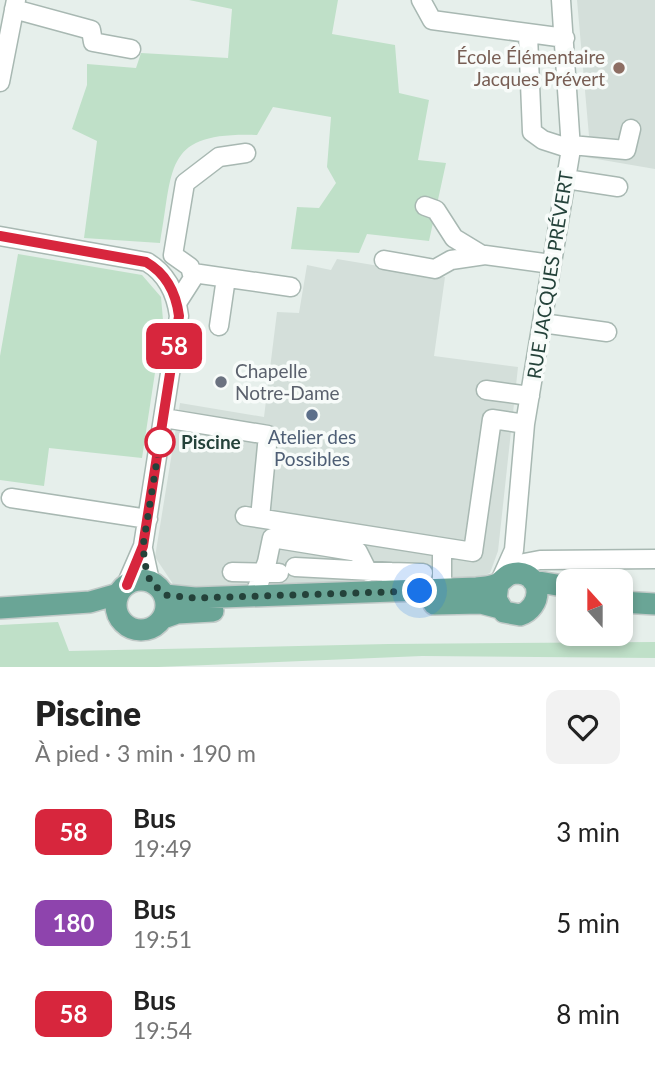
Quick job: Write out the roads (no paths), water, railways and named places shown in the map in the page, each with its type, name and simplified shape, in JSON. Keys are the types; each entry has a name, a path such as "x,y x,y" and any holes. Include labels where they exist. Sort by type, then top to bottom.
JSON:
{"main road":[{"path":"0,610 90,602 136,580 158,588 254,596 391,582 448,589 500,581 517,573 556,583"},
{"path":"526,575 556,592"},
{"path":"0,610 89,612 118,618 127,627 143,631 151,629 163,618 177,613 222,611 481,603 500,608 509,614 520,615 530,610 526,575"},
{"path":"500,581 496,599 500,608"},
{"path":"158,588 166,610 163,618"},
{"path":"118,618 116,607 122,589"},
{"path":"634,589 655,590"},
{"path":"634,603 655,604"}],"street":[{"path":"421,0 432,20 565,38"},
{"name":"RUE JACQUES PRÉVERT","path":"526,575 526,424 571,147 561,0"},
{"path":"0,82 15,5 91,30 93,42 131,49"},
{"path":"528,35 532,132 543,139 571,147 626,150 631,130"},
{"path":"173,255 185,183 219,157 246,153"},
{"path":"566,179 618,187"},
{"path":"425,206 436,209 454,238 482,255"},
{"path":"0,236 146,262 163,274 177,303 179,316 143,546 122,589"},
{"path":"146,262 163,254 173,255 184,260 193,273 291,287"},
{"path":"384,261 435,269 451,260 482,255 551,264"},
{"path":"177,303 193,273"},
{"path":"219,326 226,278"},
{"path":"542,323 607,332"},
{"path":"486,390 530,396"},
{"path":"164,418 200,428 268,435 252,517 473,552 492,419 526,424"},
{"path":"10,498 148,519"},
{"path":"279,571 272,538 358,552 368,572"},
{"path":"143,546 158,588"},
{"path":"442,548 442,581 448,589"},
{"path":"526,575 540,560 655,559"},
{"path":"254,596 279,571"},
{"path":"232,572 368,572 391,582 423,573"}],"place":[{"name":"École Élémentaire Jacques Prévert","path":"619,68"},
{"name":"Chapelle Notre-Dame","path":"221,382"},
{"name":"Atelier des Possibles","path":"312,415"},
{"name":"Piscine","path":"160,442"}]}
